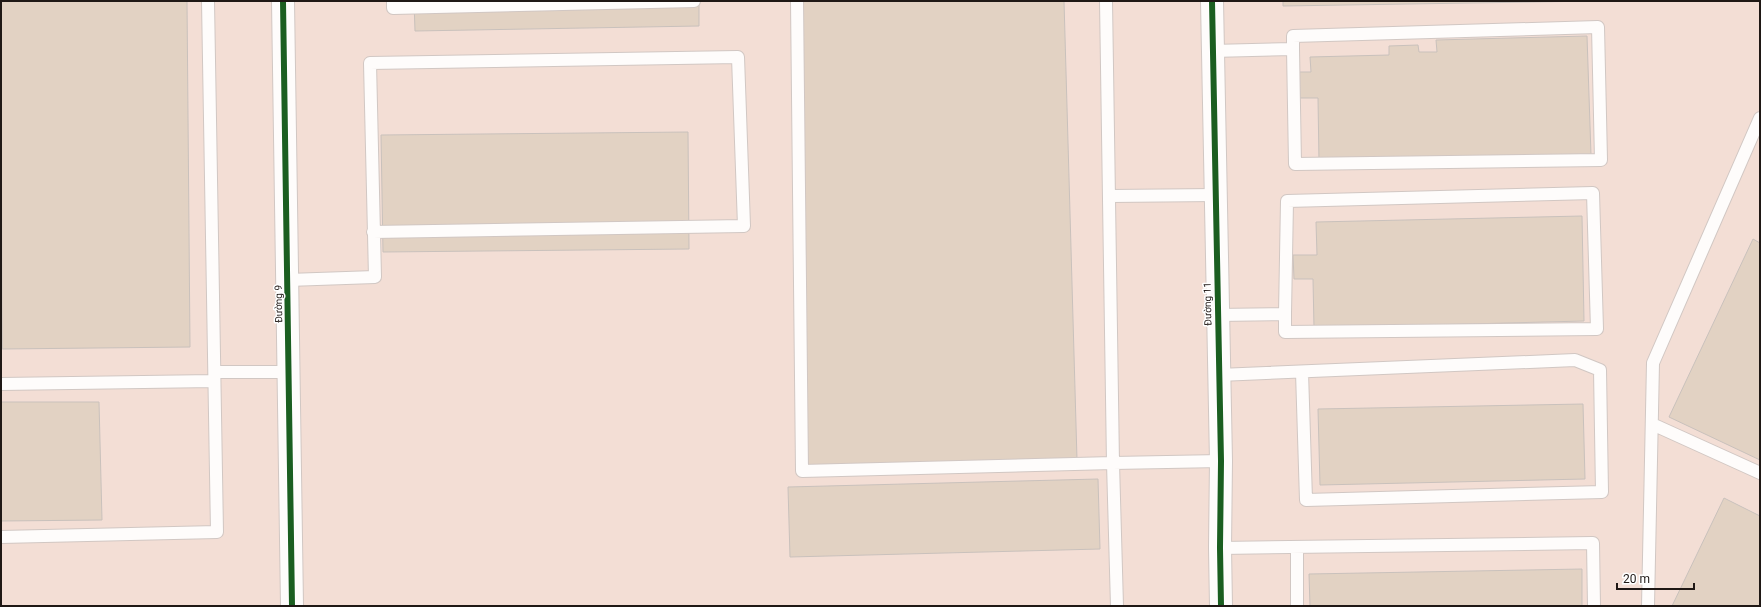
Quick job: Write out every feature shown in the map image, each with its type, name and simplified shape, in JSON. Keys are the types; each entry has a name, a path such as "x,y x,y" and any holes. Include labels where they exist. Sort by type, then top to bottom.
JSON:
{"street":[{"name":"Đường 9","path":"283,1 292,606"},
{"name":"Đường 11","path":"1212,1 1221,461 1221,606"}],"lane":[{"path":"1,538 217,532 208,1"},
{"path":"393,1 393,8 694,1"},
{"path":"797,1 802,471 1221,461"},
{"path":"1106,1 1113,463 1117,606"},
{"path":"1598,28 1601,160 1295,164 1293,49 1293,36 1598,28"},
{"path":"1212,51 1293,49"},
{"path":"288,280 375,277 373,232 370,63 738,57 744,226 373,232"},
{"path":"1648,606 1653,363 1760,118"},
{"path":"1593,193 1598,329 1285,332 1286,314 1287,201 1593,193"},
{"path":"1110,196 1216,196"},
{"path":"1217,315 1286,314"},
{"path":"1219,375 1575,360 1600,370 1602,492 1306,500 1302,372"},
{"path":"1,384 215,377 289,372"},
{"path":"1652,424 1760,473"},
{"path":"1220,548 1593,543 1594,606"},
{"path":"1297,547 1297,606"}],"shaded area":[{"path":"1,1 1760,1 1760,606 1,606"}],"building":[{"path":"1,1 187,1 190,347 2,349"},
{"path":"414,1 699,1 699,26 415,31"},
{"path":"795,1 1064,1 1077,460 808,467"},
{"path":"1283,1 1596,1 1283,6"},
{"path":"1587,36 1591,155 1319,162 1318,98 1295,98 1295,72 1311,72 1310,57 1389,55 1389,46 1418,45 1419,52 1437,52 1436,40"},
{"path":"688,132 689,249 383,252 381,135"},
{"path":"1582,216 1584,321 1314,328 1313,279 1294,279 1293,255 1317,255 1316,222"},
{"path":"1753,239 1760,243 1760,460 1669,417"},
{"path":"1,261 2,349 1,349"},
{"path":"1,402 99,402 102,520 1,521"},
{"path":"1583,404 1585,479 1320,485 1318,409"},
{"path":"1098,479 1100,549 790,557 788,487"},
{"path":"1724,498 1760,516 1760,606 1672,606"},
{"path":"1582,569 1582,606 1310,606 1309,574"}],"cycle path":[{"path":"283,1 292,606"},
{"path":"1212,1 1221,461 1221,606"}]}
